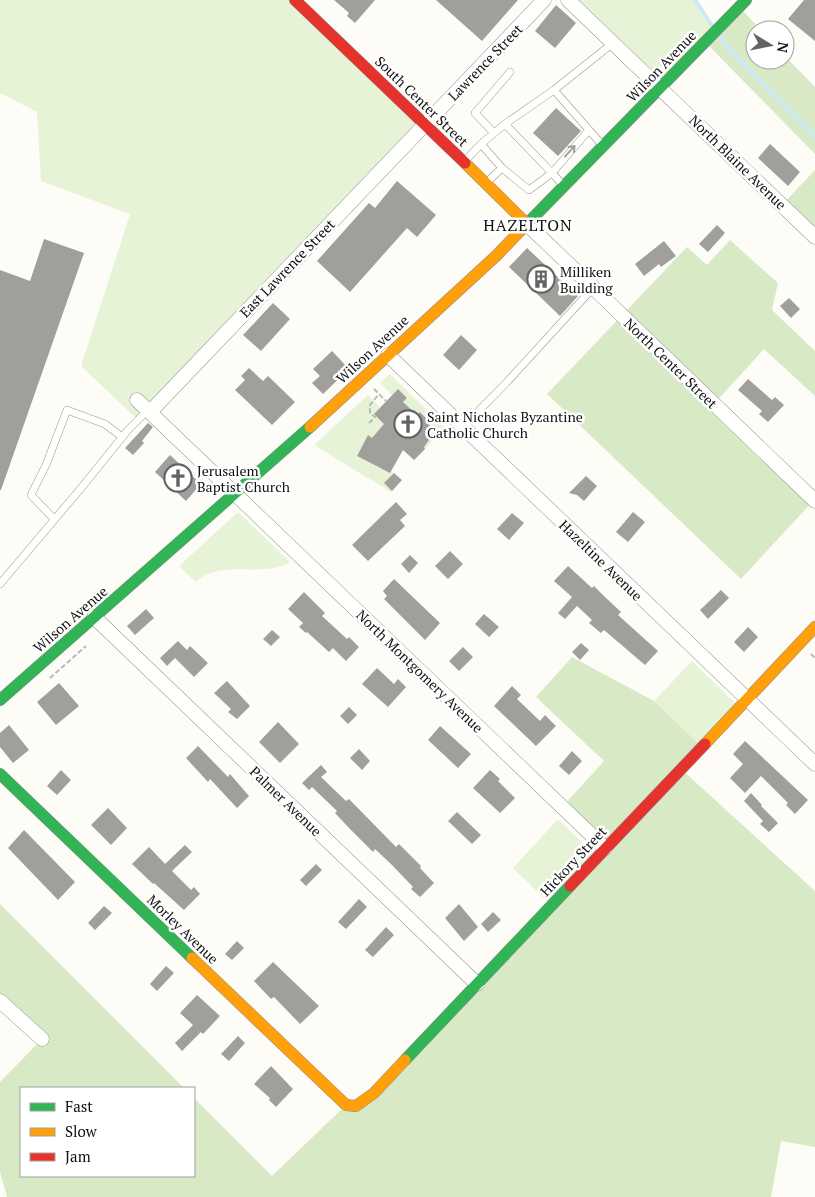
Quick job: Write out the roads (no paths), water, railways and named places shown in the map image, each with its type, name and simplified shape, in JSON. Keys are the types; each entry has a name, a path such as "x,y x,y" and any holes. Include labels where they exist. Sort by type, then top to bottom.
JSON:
{"main road":[{"name":"South Center Street","path":"294,0 528,225"},
{"name":"Wilson Avenue","path":"0,700 304,433 528,225 742,3"},
{"name":"Hickory Street","path":"346,1105 356,1106 374,1093 605,848 814,631"},
{"name":"Morley Avenue","path":"0,774 346,1105"}],"street":[{"name":"Lawrence Street","path":"425,125 544,0"},
{"name":"North Blaine Avenue","path":"568,0 815,237"},
{"name":"East Lawrence Street","path":"149,411 425,125"},
{"name":"North Center Street","path":"528,225 815,501"},
{"name":"Hazeltine Avenue","path":"388,355 815,764"},
{"name":"North Montgomery Avenue","path":"137,400 605,848"},
{"name":"Palmer Avenue","path":"94,618 477,984"},
{"path":"0,1001 42,1039"}],"lane":[{"path":"464,162 481,144 505,124 554,90 613,43"},
{"path":"494,134 475,113 510,72"},
{"path":"554,90 604,147"},
{"path":"505,124 529,148 537,163 552,172 565,187"},
{"path":"481,144 520,179 529,190 552,172 589,130"},
{"path":"513,144 519,138"},
{"path":"523,155 529,148"},
{"path":"486,183 507,169"},
{"path":"463,427 593,288"},
{"path":"54,519 32,495 46,465 67,410 104,424 122,437"},
{"path":"0,584 122,437 149,411"}],"waterway":[{"path":"695,0 713,27"},
{"path":"719,35 726,46 815,137"}],"place":[{"name":"Milliken Building","path":"541,279"},
{"name":"Saint Nicholas Byzantine Catholic Church","path":"408,424"},
{"name":"Jerusalem Baptist Church","path":"178,478"}],"district":[{"name":"HAZELTON","path":"528,225"}]}
